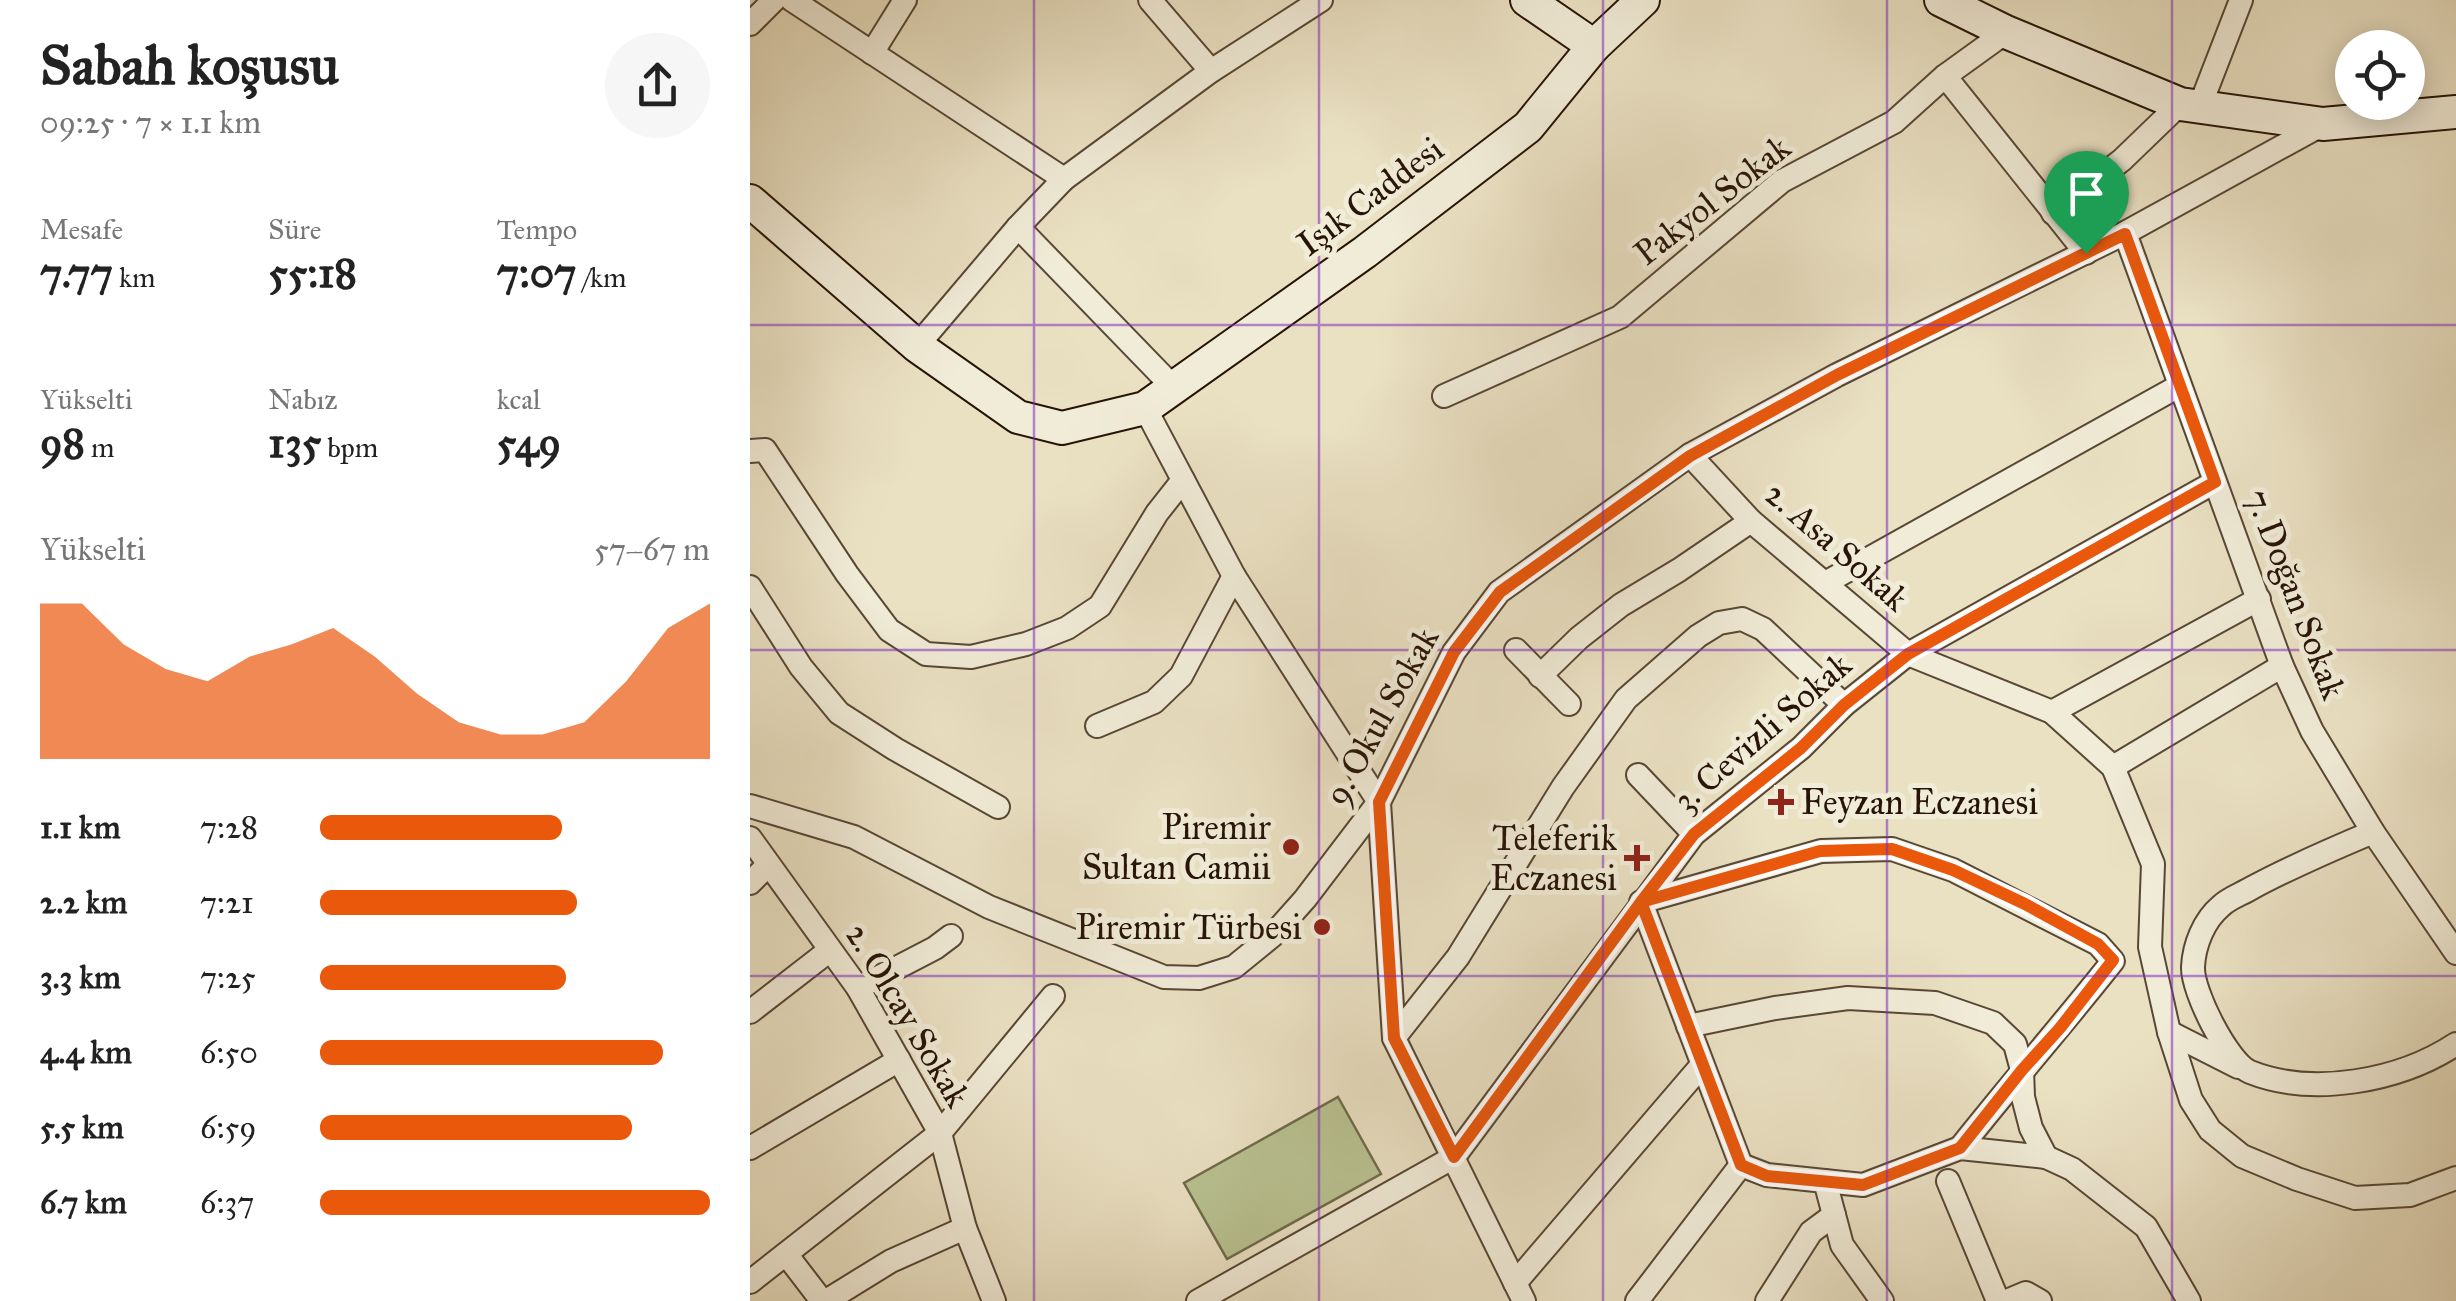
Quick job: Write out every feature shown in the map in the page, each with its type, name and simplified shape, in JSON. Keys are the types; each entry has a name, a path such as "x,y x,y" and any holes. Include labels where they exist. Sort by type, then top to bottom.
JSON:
{"main road":[{"path":"1527,0 1594,46"},
{"name":"Işık Caddesi","path":"750,202 917,346 1018,417 1062,428 1145,408 1365,252 1528,127 1594,46 1642,0"},
{"path":"1942,0 2006,32 2190,105 2323,124 2456,112"}],"street":[{"path":"750,24 774,0"},
{"path":"792,0 1064,179"},
{"path":"872,53 905,0"},
{"path":"1150,0 1210,71"},
{"path":"917,346 1018,226 1064,179 1210,71 1321,0"},
{"path":"2053,213 2190,105 2233,3"},
{"name":"Pakyol Sokak","path":"1444,396 1620,317 1782,180 1894,122 1945,76 2006,32"},
{"path":"1945,76 2086,253"},
{"name":"9. Okul Sokak","path":"750,806 854,837 989,907 1164,976 1198,978 1234,968 1272,936 1379,802 1454,652 1500,592 1690,456 1837,375 2125,234 2323,124"},
{"path":"1018,226 1174,388"},
{"name":"7. Doğan Sokak","path":"2125,234 2282,666 2312,732 2373,832 2456,953"},
{"path":"1825,583 2180,386"},
{"path":"1145,408 1234,576 1379,802 1394,1038 1520,1292 1702,1065"},
{"path":"750,451 766,450 847,574 889,630 926,654 971,658 1068,628 1100,606 1157,514 1184,480"},
{"name":"2. Asa Sokak","path":"1690,456 1752,521 1908,654 2052,712 2113,767 2153,864 2150,948 2170,1032 2192,1100 2210,1130 2242,1156 2355,1198 2410,1195 2456,1178"},
{"name":"3. Cevizli Sokak","path":"1454,1157 1694,834 1801,748 1844,705 1908,654 2215,482"},
{"path":"1540,676 1620,605 1752,521"},
{"path":"1097,726 1154,702 1181,676 1234,576"},
{"path":"750,586 801,667 839,712 895,749 998,807"},
{"path":"2052,712 2258,599"},
{"path":"1394,1038 1458,957 1563,787 1626,699 1698,636 1719,623 1742,619 1763,629 1844,705"},
{"path":"1516,650 1570,704"},
{"path":"2113,767 2282,666"},
{"path":"1638,775 1694,834"},
{"path":"2245,1071 2224,1045 2203,1006 2192,968 2202,928 2222,905 2236,896 2282,871 2373,832"},
{"name":"2. Olcay Sokak","path":"750,838 858,988 940,1133 965,1228 994,1301"},
{"path":"1960,1148 2113,960 2098,944 1953,870 1892,849 1820,851 1641,902 1741,1165 1767,1176 1863,1185 1960,1148 2046,1157 2072,1170 2146,1227 2189,1301"},
{"path":"750,883 768,865"},
{"path":"858,988 951,936"},
{"path":"750,1012 830,950"},
{"path":"750,1282 940,1133 1053,996"},
{"path":"1688,1026 1848,998 1935,1004 1993,1024 2015,1044 2031,1128 2046,1157"},
{"path":"2170,1032 2245,1071 2285,1082 2343,1084 2390,1076 2456,1044"},
{"path":"750,1148 899,1060"},
{"path":"1198,1301 1454,1157"},
{"path":"1637,1301 1741,1165"},
{"path":"1948,1180 1998,1301"},
{"path":"1825,1181 1842,1244 1864,1291 1882,1301"},
{"path":"1766,1301 1811,1232 1834,1215"},
{"path":"786,1254 824,1301 891,1261 965,1228"},
{"path":"2006,1301 2026,1293 2040,1301"}],"green space":[{"path":"1338,1097 1381,1174 1227,1259 1184,1183"}],"place":[{"name":"Feyzan Eczanesi","path":"1781,802"},
{"name":"Piremir Sultan Camii","path":"1291,847"},
{"name":"Teleferik Eczanesi","path":"1637,858"},
{"name":"Piremir Türbesi","path":"1322,927"}],"route":[{"path":"2086,253 1837,375 1690,456 1500,592 1454,652 1379,802 1394,1038 1454,1157 1641,902 1741,1165 1767,1176 1863,1185 1960,1148 2113,960 2098,944 2025,904 1953,870 1892,849 1820,851 1641,902 1694,834 1801,748 1844,705 1908,654 2215,482 2125,234 2086,253"}]}
